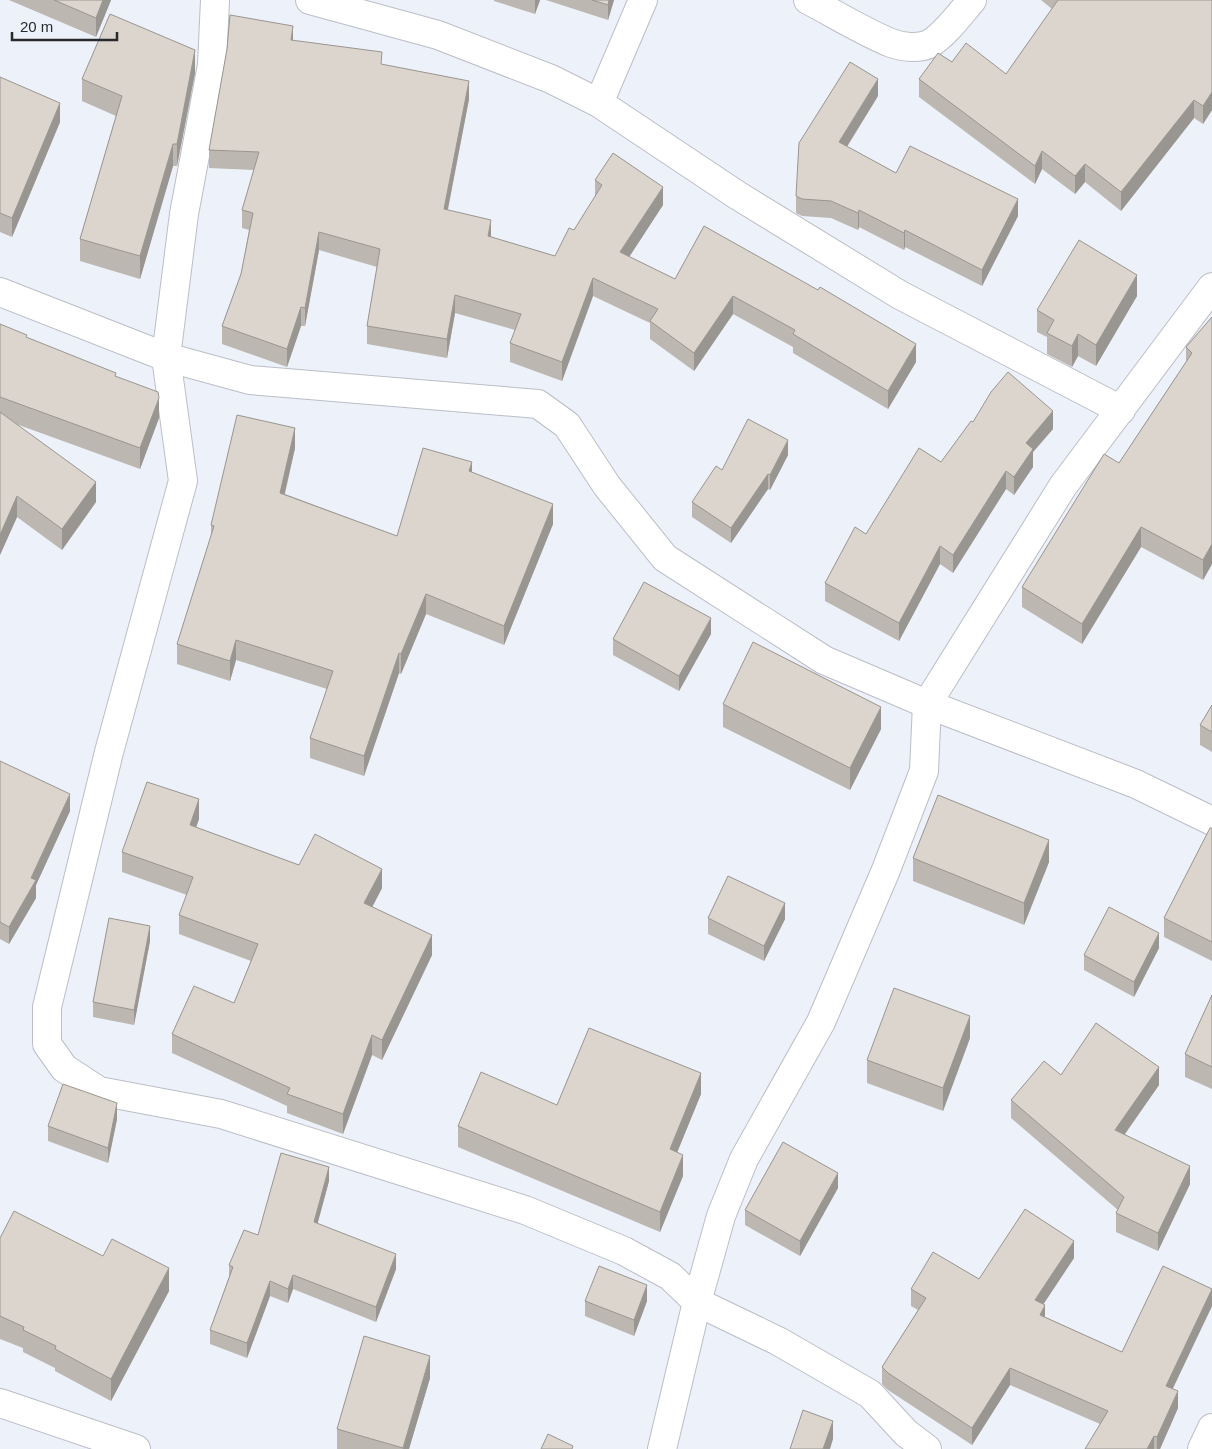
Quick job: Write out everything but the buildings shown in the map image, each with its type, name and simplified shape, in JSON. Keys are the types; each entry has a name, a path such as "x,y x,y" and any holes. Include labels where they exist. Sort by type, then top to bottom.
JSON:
{"street":[{"path":"215,0 212,65 184,214 166,357 183,481 109,752 47,1007 47,1044 64,1068 99,1090 220,1114 525,1210 624,1251 670,1276 697,1302 778,1341 870,1394 906,1433 927,1449"},
{"path":"310,0 438,35 551,79 599,103 737,196 900,295 1121,410"},
{"path":"599,103 643,0"},
{"path":"808,0 892,44 909,47 930,43 941,35 972,0"},
{"path":"662,1449 697,1302 721,1216 744,1159 821,1022 890,861 924,771 927,704 1063,486 1212,287"},
{"path":"0,292 166,357 250,380 538,404 567,426 608,486 665,558 824,660 927,704 1136,784 1212,821"},
{"path":"0,1403 136,1449"},
{"path":"1202,1449 1212,1428"}]}
